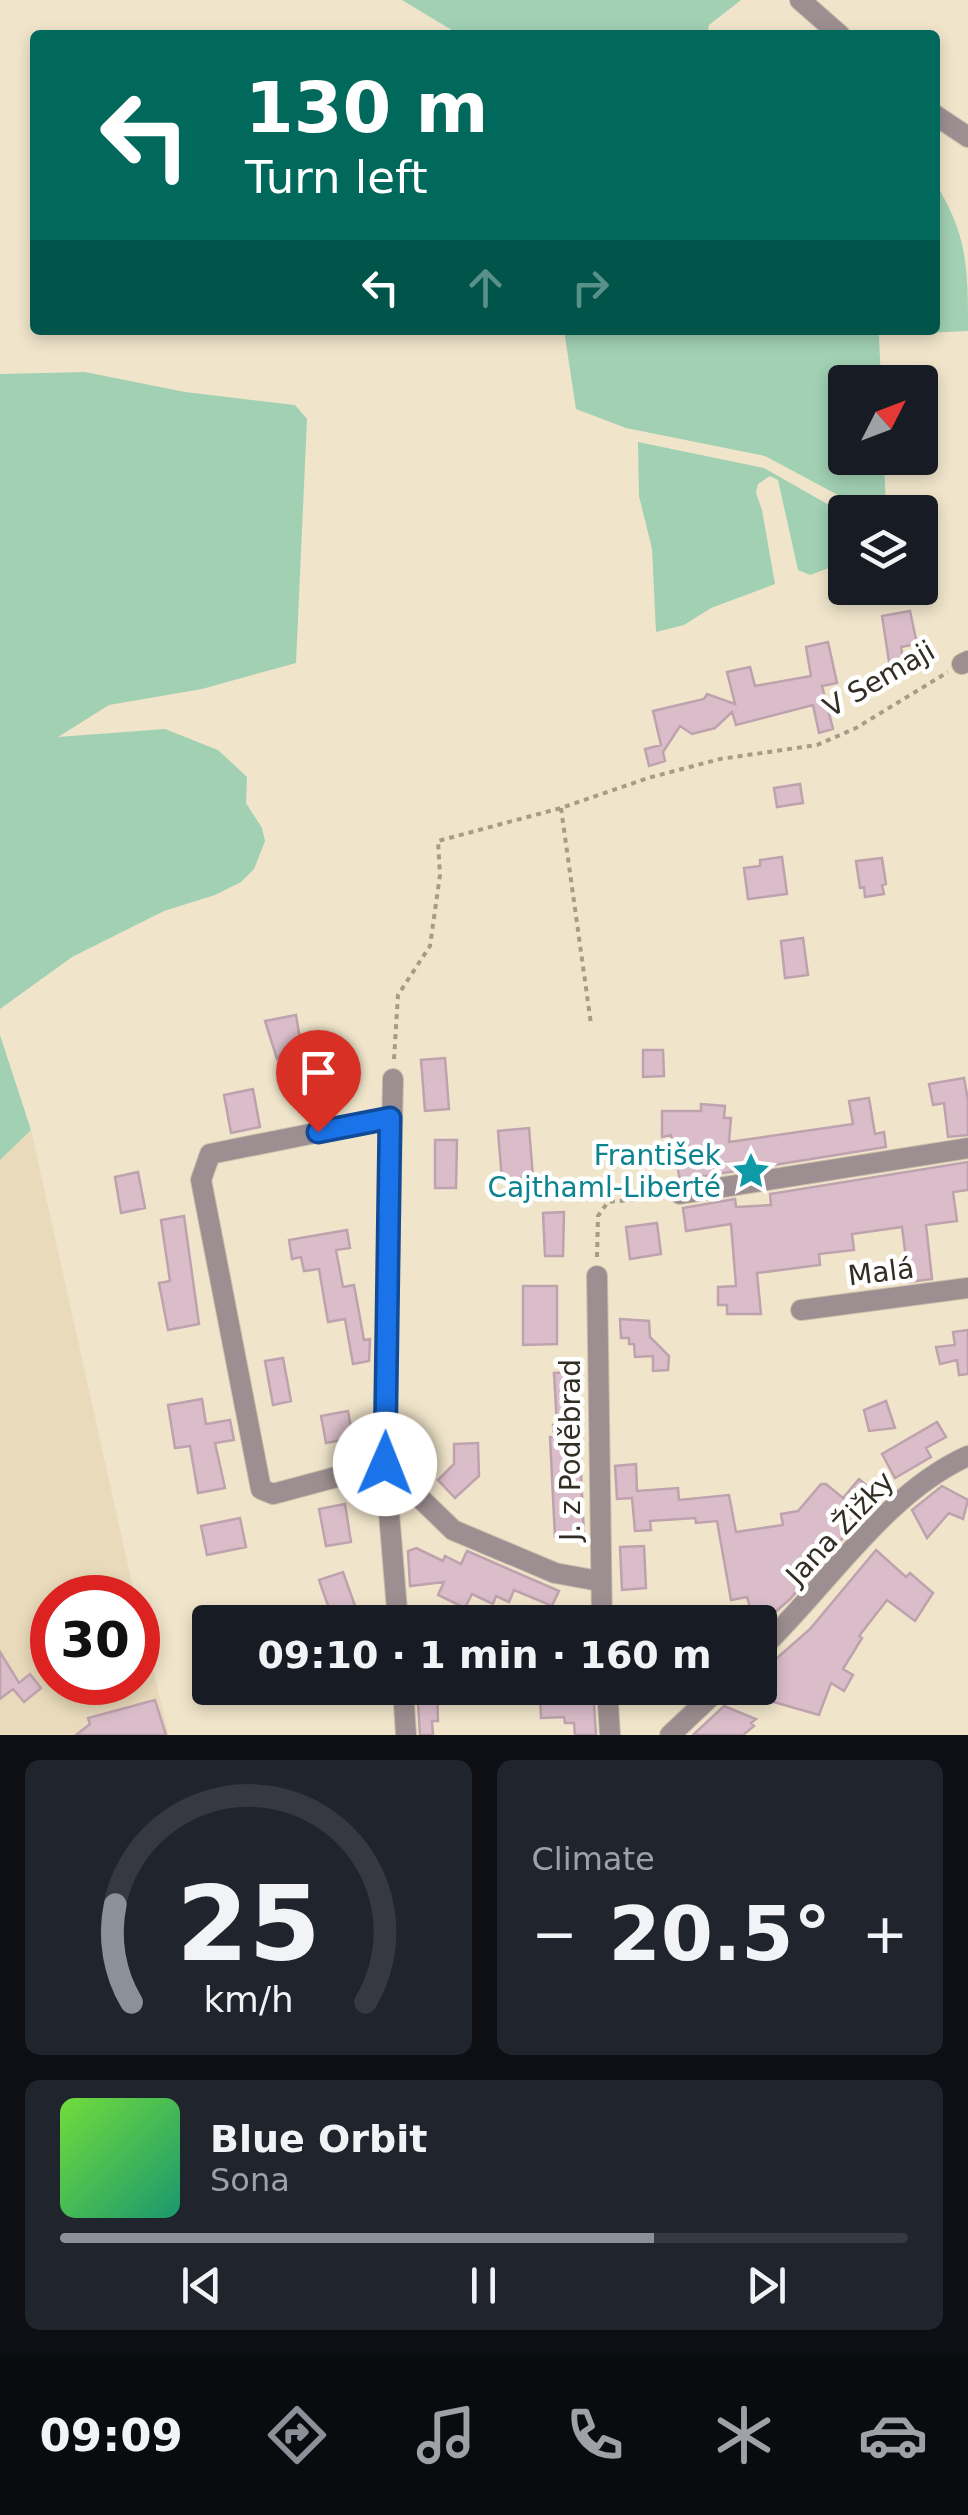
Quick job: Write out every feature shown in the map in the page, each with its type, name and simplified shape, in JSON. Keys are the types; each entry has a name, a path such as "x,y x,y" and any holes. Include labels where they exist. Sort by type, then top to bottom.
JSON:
{"street":[{"path":"800,0 834,30"},
{"path":"940,118 968,137"},
{"path":"392,1079 385,1464 397,1605"},
{"path":"385,1464 272,1494 262,1490 202,1180 210,1154 390,1118"},
{"path":"680,1194 968,1148"},
{"name":"J. z Poděbrad","path":"597,1276 601,1605"},
{"name":"Malá","path":"801,1310 968,1288"},
{"name":"Jana Žižky","path":"777,1634 898,1502 921,1482 968,1456"},
{"path":"385,1464 453,1530 554,1573 599,1581"},
{"path":"404,1705 406,1735"},
{"path":"607,1705 610,1735"},
{"path":"670,1735 702,1705"}],"path":[{"name":"V Semaji","path":"392,1079 398,995 430,946 440,875 438,841 720,759 818,745 856,728 965,662"},
{"path":"561,808 591,1024"},
{"path":"597,1276 598,1216 608,1202 680,1194"}],"shaded area":[{"path":"31,1130 130,1575 30,1575 30,1705 160,1705 160,1698 169,1735 0,1735 0,1160"}],"green space":[{"path":"402,0 741,0 709,25 708,30 452,30"},
{"path":"940,192 960,236 968,331 940,332"},
{"path":"565,335 879,335 880,365 828,365 828,475 885,475 885,495 838,495 765,456 626,428 576,409"},
{"path":"85,372 185,392 295,405 307,419 296,663 202,689 109,705 58,737 165,729 218,750 247,777 246,803 262,828 265,841 254,869 241,882 215,895 164,911 72,957 0,1009 0,374"},
{"path":"638,442 764,468 828,504 828,568 810,575 798,570 778,480 770,476 758,484 756,493 775,584 711,608 684,625 656,632 652,549 639,496"},
{"path":"0,1035 31,1130 0,1160"}],"building":[{"path":"910,611 917,644 901,647 904,665 890,668 882,616"},
{"path":"828,642 837,683 822,686 833,729 819,733 813,705 736,725 732,712 715,728 692,734 680,726 663,752 665,761 649,766 645,749 661,745 653,711 704,699 707,694 735,704 727,672 750,667 755,686 811,676 806,647"},
{"path":"800,784 803,803 777,807 774,788"},
{"path":"782,857 787,894 748,899 744,868 760,866 760,860"},
{"path":"882,858 884,894 865,897 856,861"},
{"path":"803,938 808,975 785,978 781,941"},
{"path":"296,1015 301,1045 285,1048 277,1059 265,1021"},
{"path":"643,1050 663,1050 664,1076 643,1077"},
{"path":"445,1058 449,1109 425,1111 421,1060"},
{"path":"964,1078 968,1135 948,1137 944,1103 933,1105 929,1084"},
{"path":"253,1089 260,1127 231,1133 224,1095"},
{"path":"869,1098 875,1134 884,1132 886,1147 680,1180 671,1135 662,1137 662,1111 701,1111 701,1104 725,1106 724,1118 731,1118 729,1142 853,1124 849,1101"},
{"path":"529,1128 533,1177 502,1180 498,1131"},
{"path":"435,1140 457,1140 456,1188 435,1188"},
{"path":"968,1162 968,1190 953,1192 957,1221 926,1225 932,1279 909,1282 902,1227 852,1234 854,1250 819,1254 820,1265 757,1273 761,1314 727,1314 727,1305 718,1305 718,1287 736,1286 731,1224 686,1231 683,1208 735,1199 736,1207 771,1205 770,1194"},
{"path":"138,1172 145,1208 121,1213 115,1177"},
{"path":"564,1212 563,1256 545,1256 543,1213"},
{"path":"184,1216 199,1324 168,1330 159,1283 170,1281 161,1220"},
{"path":"657,1223 661,1254 630,1259 626,1227"},
{"path":"347,1230 350,1248 336,1250 343,1287 354,1285 364,1340 370,1339 369,1361 353,1364 345,1319 328,1322 319,1269 304,1271 301,1257 292,1259 289,1240"},
{"path":"523,1286 557,1286 557,1344 523,1345"},
{"path":"620,1319 649,1321 650,1337 669,1356 668,1370 653,1371 653,1356 635,1357 634,1344 629,1344 629,1338 621,1338"},
{"path":"968,1330 968,1374 959,1375 957,1360 940,1364 936,1347 955,1345 953,1332"},
{"path":"283,1358 291,1401 273,1405 265,1361"},
{"path":"576,1372 584,1536 555,1537 550,1437 554,1437 553,1425 557,1425 554,1373"},
{"path":"202,1399 206,1424 230,1420 234,1440 215,1443 225,1488 198,1493 190,1446 175,1448 168,1405"},
{"path":"886,1401 895,1428 869,1431 864,1410"},
{"path":"348,1411 353,1438 326,1443 321,1416"},
{"path":"937,1422 946,1437 926,1448 931,1457 895,1478 882,1454"},
{"path":"478,1443 479,1476 455,1498 438,1480 454,1464 454,1444"},
{"path":"636,1464 637,1491 678,1488 679,1500 729,1495 736,1532 783,1525 781,1514 798,1511 821,1484 843,1498 859,1479 879,1496 777,1610 777,1605 749,1605 747,1597 731,1600 717,1521 650,1521 651,1530 635,1531 632,1498 617,1499 615,1466"},
{"path":"942,1486 968,1500 963,1519 949,1513 927,1538 912,1510"},
{"path":"345,1504 351,1542 326,1546 319,1509"},
{"path":"240,1518 246,1547 207,1555 201,1526"},
{"path":"644,1546 646,1588 622,1590 620,1547"},
{"path":"416,1548 443,1561 445,1556 461,1564 467,1551 559,1591 552,1605 514,1590 509,1602 496,1596 493,1604 472,1594 466,1605 459,1605 438,1595 444,1582 410,1586 408,1551"},
{"path":"876,1550 906,1577 910,1573 933,1593 915,1621 887,1600 859,1636 862,1638 843,1669 853,1675 844,1691 831,1683 819,1715 777,1703 777,1658 810,1629"},
{"path":"343,1572 355,1605 328,1605 319,1580"},
{"path":"0,1652 19,1683 30,1674 30,1697 24,1702 13,1689 0,1699"},
{"path":"136,1705 157,1705 166,1735 76,1735 90,1724 88,1718"},
{"path":"418,1705 438,1705 438,1721 432,1721 433,1735 420,1735"},
{"path":"541,1705 594,1705 596,1735 575,1735 574,1723 565,1723 564,1717 541,1718"},
{"path":"724,1706 756,1719 751,1723 754,1726 743,1735 693,1735"}],"place":[{"name":"František Cajthaml-Liberté","path":"751,1171"}],"route":[{"path":"318,1132 390,1118 385,1464"}]}
